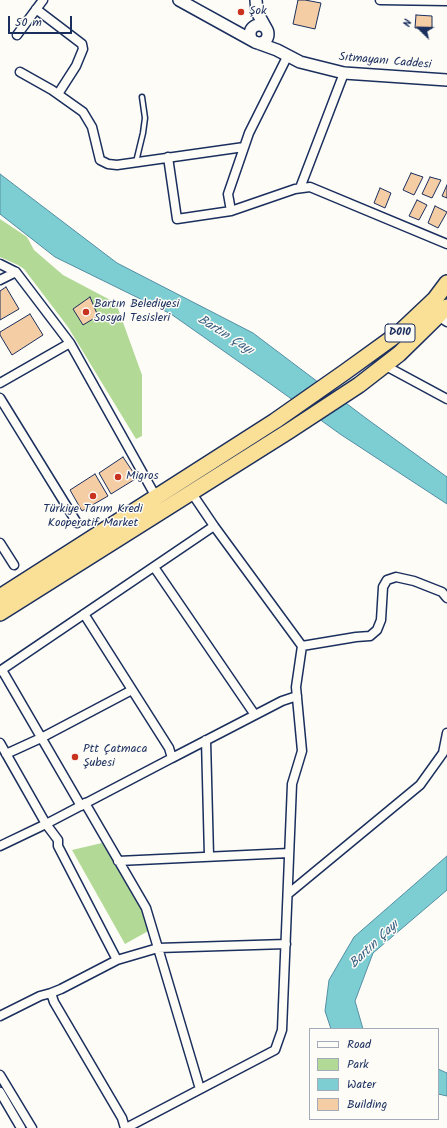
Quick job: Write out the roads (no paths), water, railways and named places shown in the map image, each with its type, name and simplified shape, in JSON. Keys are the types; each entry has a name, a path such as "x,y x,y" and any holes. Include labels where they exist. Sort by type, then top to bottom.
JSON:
{"highway":[{"name":"D010","path":"22,592 156,497 275,421 399,333 435,299 447,284"},
{"name":"D010","path":"22,592 191,492 289,431 359,385 399,354 444,315"},
{"path":"0,597 22,592"},
{"path":"0,613 22,592"}],"street":[{"path":"17,35 42,0"},
{"name":"Sıtmayanı Caddesi","path":"179,0 255,42 277,50 300,62 344,74 447,80"},
{"path":"256,0 257,12 277,50"},
{"path":"380,0 447,1"},
{"path":"36,9 82,44 83,49 76,66 58,94"},
{"path":"255,42 260,43 265,40 268,34 266,28"},
{"path":"231,211 228,194 249,133 288,57"},
{"path":"20,72 58,94 83,112 92,127 100,160 108,164 117,165 244,147"},
{"path":"300,188 344,74"},
{"path":"168,157 177,219 231,211 295,189 310,187 447,244"},
{"path":"0,264 16,272 70,343 156,497"},
{"path":"0,280 16,272"},
{"path":"0,383 70,343"},
{"path":"384,365 447,399"},
{"path":"0,398 77,523"},
{"path":"51,993 54,1002 122,1118 125,1128 275,1050 282,1030 292,784 302,751 296,687 302,646 214,526 191,492"},
{"path":"200,1089 146,908 41,738 1,670 214,526"},
{"path":"0,544 14,565"},
{"path":"154,567 255,715"},
{"path":"302,646 370,636 377,630 381,620 383,587 387,580 396,577 414,580 442,592 447,598"},
{"path":"84,614 169,748 172,758"},
{"path":"6,754 41,738 132,690"},
{"path":"0,846 83,805 282,701 297,696"},
{"path":"288,894 420,785 443,753 447,733"},
{"path":"206,740 208,856"},
{"path":"0,743 46,824 58,840 58,846 117,960"},
{"path":"118,861 289,853"},
{"path":"0,1016 40,996 61,989 117,960 158,948 286,944"},
{"path":"0,1074 32,1128"},
{"path":"0,1092 21,1128"}],"lane":[{"path":"136,162 145,118 142,97"}],"water":[{"name":"Bartın Çayı","path":"0,174 117,263 253,333 447,477 447,504 340,434 171,314 55,257 0,214"},
{"name":"Bartın Çayı","path":"447,856 447,890 373,953 355,1001 363,1028 331,1028 325,1011 329,980 354,937"},
{"path":"439,1069 447,1073 447,1096 439,1094"}],"place":[{"name":"Şok","path":"241,12"},
{"name":"Bartın Belediyesi Sosyal Tesisleri","path":"86,312"},
{"name":"Migros","path":"118,477"},
{"name":"Türkiye Tarım Kredi Kooperatif Market","path":"93,496"},
{"name":"Ptt Çatmaca Şubesi","path":"75,757"}]}
